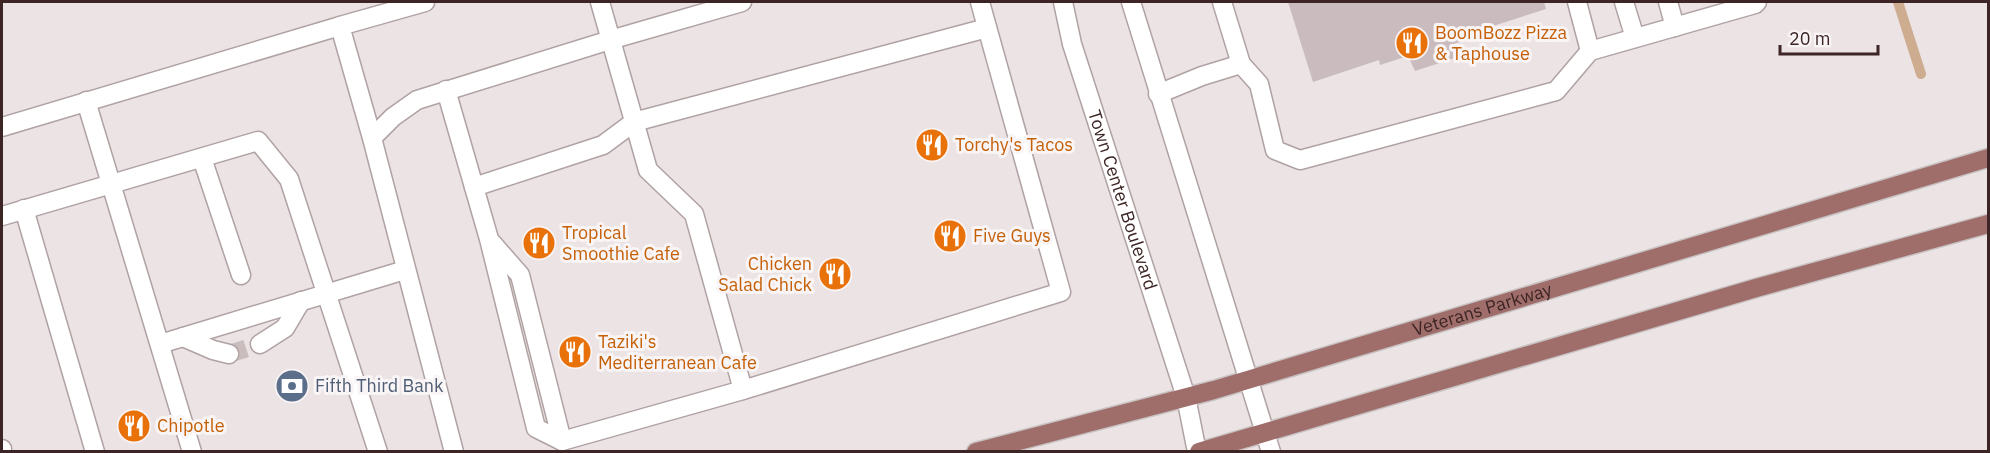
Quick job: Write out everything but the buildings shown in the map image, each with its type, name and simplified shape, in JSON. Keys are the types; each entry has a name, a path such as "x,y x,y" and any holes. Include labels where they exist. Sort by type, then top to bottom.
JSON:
{"main road":[{"name":"Veterans Parkway","path":"976,452 1248,380 1989,158"},
{"path":"1198,452 1756,288 1989,224"}],"street":[{"path":"2,127 424,2"},
{"path":"600,2 648,170 694,214 743,390"},
{"path":"372,138 393,117 417,100 742,2"},
{"path":"446,90 489,239 536,428 562,441 743,390 1061,292 980,2"},
{"name":"Town Center Boulevard","path":"1063,2 1072,44 1186,397 1198,452"},
{"path":"1131,2 1271,452"},
{"path":"1222,2 1241,64 1259,84 1275,150 1300,160 1556,92 1590,51 1757,2"},
{"path":"1577,2 1590,51"},
{"path":"1624,2 1635,38"},
{"path":"1668,2 1675,27"},
{"path":"340,26 372,138 454,452"},
{"path":"474,187 603,145 634,122 987,28"},
{"path":"1158,94 1202,76 1241,64"},
{"path":"86,101 192,452"},
{"path":"2,216 258,141 289,179 378,452"},
{"path":"202,158 241,275"},
{"path":"24,209 95,452"},
{"path":"160,344 405,270"},
{"path":"260,344 285,328 301,301"},
{"path":"183,337 229,354"}],"waterway":[{"path":"1898,2 1921,74"}],"tunnel":[{"path":"229,354 260,344"}],"place":[{"name":"BoomBozz Pizza & Taphouse","path":"1412,43"},
{"name":"Torchy's Tacos","path":"932,145"},
{"name":"Five Guys","path":"950,236"},
{"name":"Tropical Smoothie Cafe","path":"539,243"},
{"name":"Chicken Salad Chick","path":"835,274"},
{"name":"Taziki's Mediterranean Cafe","path":"575,352"},
{"name":"Fifth Third Bank","path":"292,386"},
{"name":"Chipotle","path":"134,426"}]}
